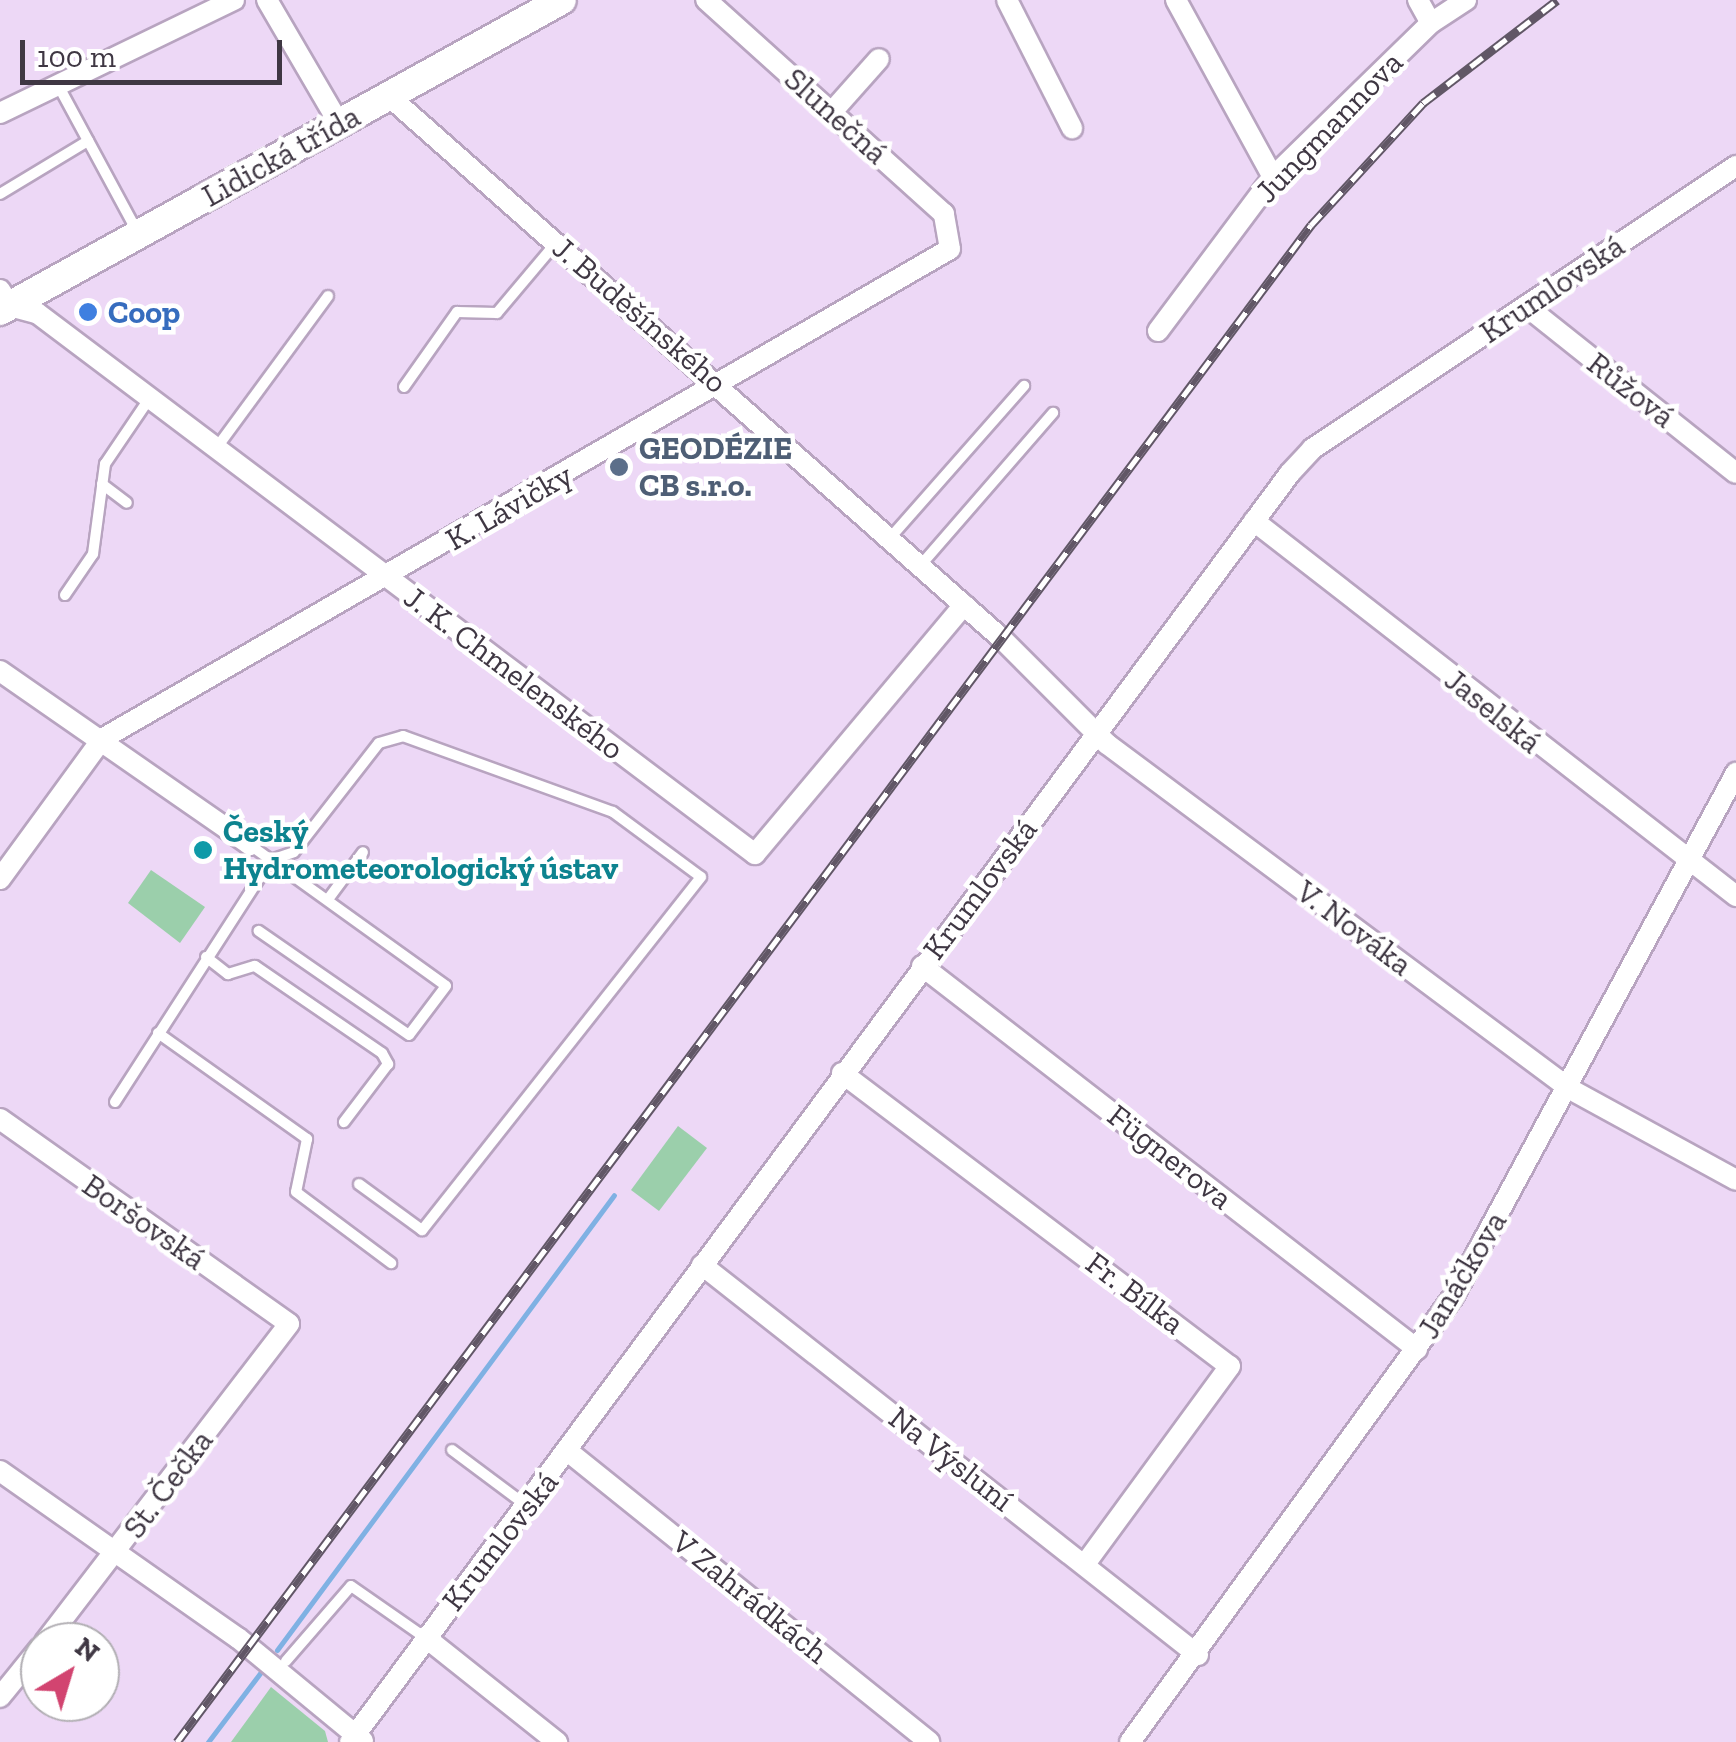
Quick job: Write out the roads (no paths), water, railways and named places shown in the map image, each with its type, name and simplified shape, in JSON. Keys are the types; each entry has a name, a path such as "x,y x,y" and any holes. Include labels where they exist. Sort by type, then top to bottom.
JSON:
{"street":[{"path":"0,113 234,0"},
{"path":"267,0 339,123"},
{"name":"Lidická třída","path":"3,302 138,234 562,0"},
{"name":"Slunečná","path":"706,0 944,214 954,240"},
{"path":"1008,0 1072,128"},
{"path":"1176,0 1274,177"},
{"path":"1418,0 1430,23"},
{"name":"Jungmannova","path":"1163,318 1274,177 1430,23 1466,0"},
{"path":"831,112 880,60"},
{"name":"J. Buděšínského","path":"390,97 722,386 1001,638"},
{"name":"Krumlovská","path":"357,1739 424,1637 570,1453 842,1073 1254,520 1312,449 1736,166"},
{"name":"K. Lávičky","path":"0,879 102,739 904,280 954,240"},
{"name":"J. K. Chmelenského","path":"3,302 37,313 148,402 755,854 971,610"},
{"name":"Růžová","path":"1526,306 1736,473"},
{"name":"Jaselská","path":"1254,520 1689,868 1736,896"},
{"name":"V. Nováka","path":"1001,638 1096,734 1570,1089 1736,1180"},
{"path":"0,671 250,846"},
{"name":"Janáčkova","path":"1130,1742 1198,1655 1417,1349 1570,1089 1736,772"},
{"name":"Fügnerova","path":"922,966 1417,1349"},
{"name":"Fr. Bílka","path":"842,1073 1230,1366 1085,1564"},
{"name":"Boršovská","path":"0,1119 288,1324"},
{"name":"Na Výsluní","path":"702,1265 1198,1655"},
{"name":"St. Čečka","path":"60,1622 288,1324"},
{"name":"V Zahrádkách","path":"570,1453 929,1742"},
{"path":"0,1472 244,1642 357,1739"},
{"path":"424,1637 557,1742"},
{"name":"St. Čečka","path":"0,1697 20,1672"}],"lane":[{"path":"57,84 138,234"},
{"path":"0,194 88,141"},
{"path":"404,386 457,312 497,313 556,242"},
{"path":"214,451 328,296"},
{"path":"890,538 1024,386"},
{"path":"66,595 93,554 104,464 148,402"},
{"path":"920,566 1053,413"},
{"path":"102,484 128,503"},
{"path":"115,1102 271,860 294,852 379,744 403,736 613,812 702,877 422,1230 359,1184"},
{"path":"250,846 329,898 446,986 409,1035 259,932"},
{"path":"329,898 363,852"},
{"path":"206,957 228,974 255,966 382,1053 388,1064 344,1122"},
{"path":"158,1034 307,1139 296,1192 391,1264"},
{"path":"452,1450 527,1507"},
{"path":"286,1661 352,1586 424,1637"}],"waterway":[{"path":"277,1650 614,1195"},
{"path":"208,1742 261,1672"}],"railway":[{"path":"177,1742 1311,225 1423,103 1557,0"}],"place":[{"name":"Coop","path":"88,312"},
{"name":"GEODÉZIE CB s.r.o.","path":"619,467"},
{"name":"Český Hydrometeorologický ústav","path":"203,850"}]}
